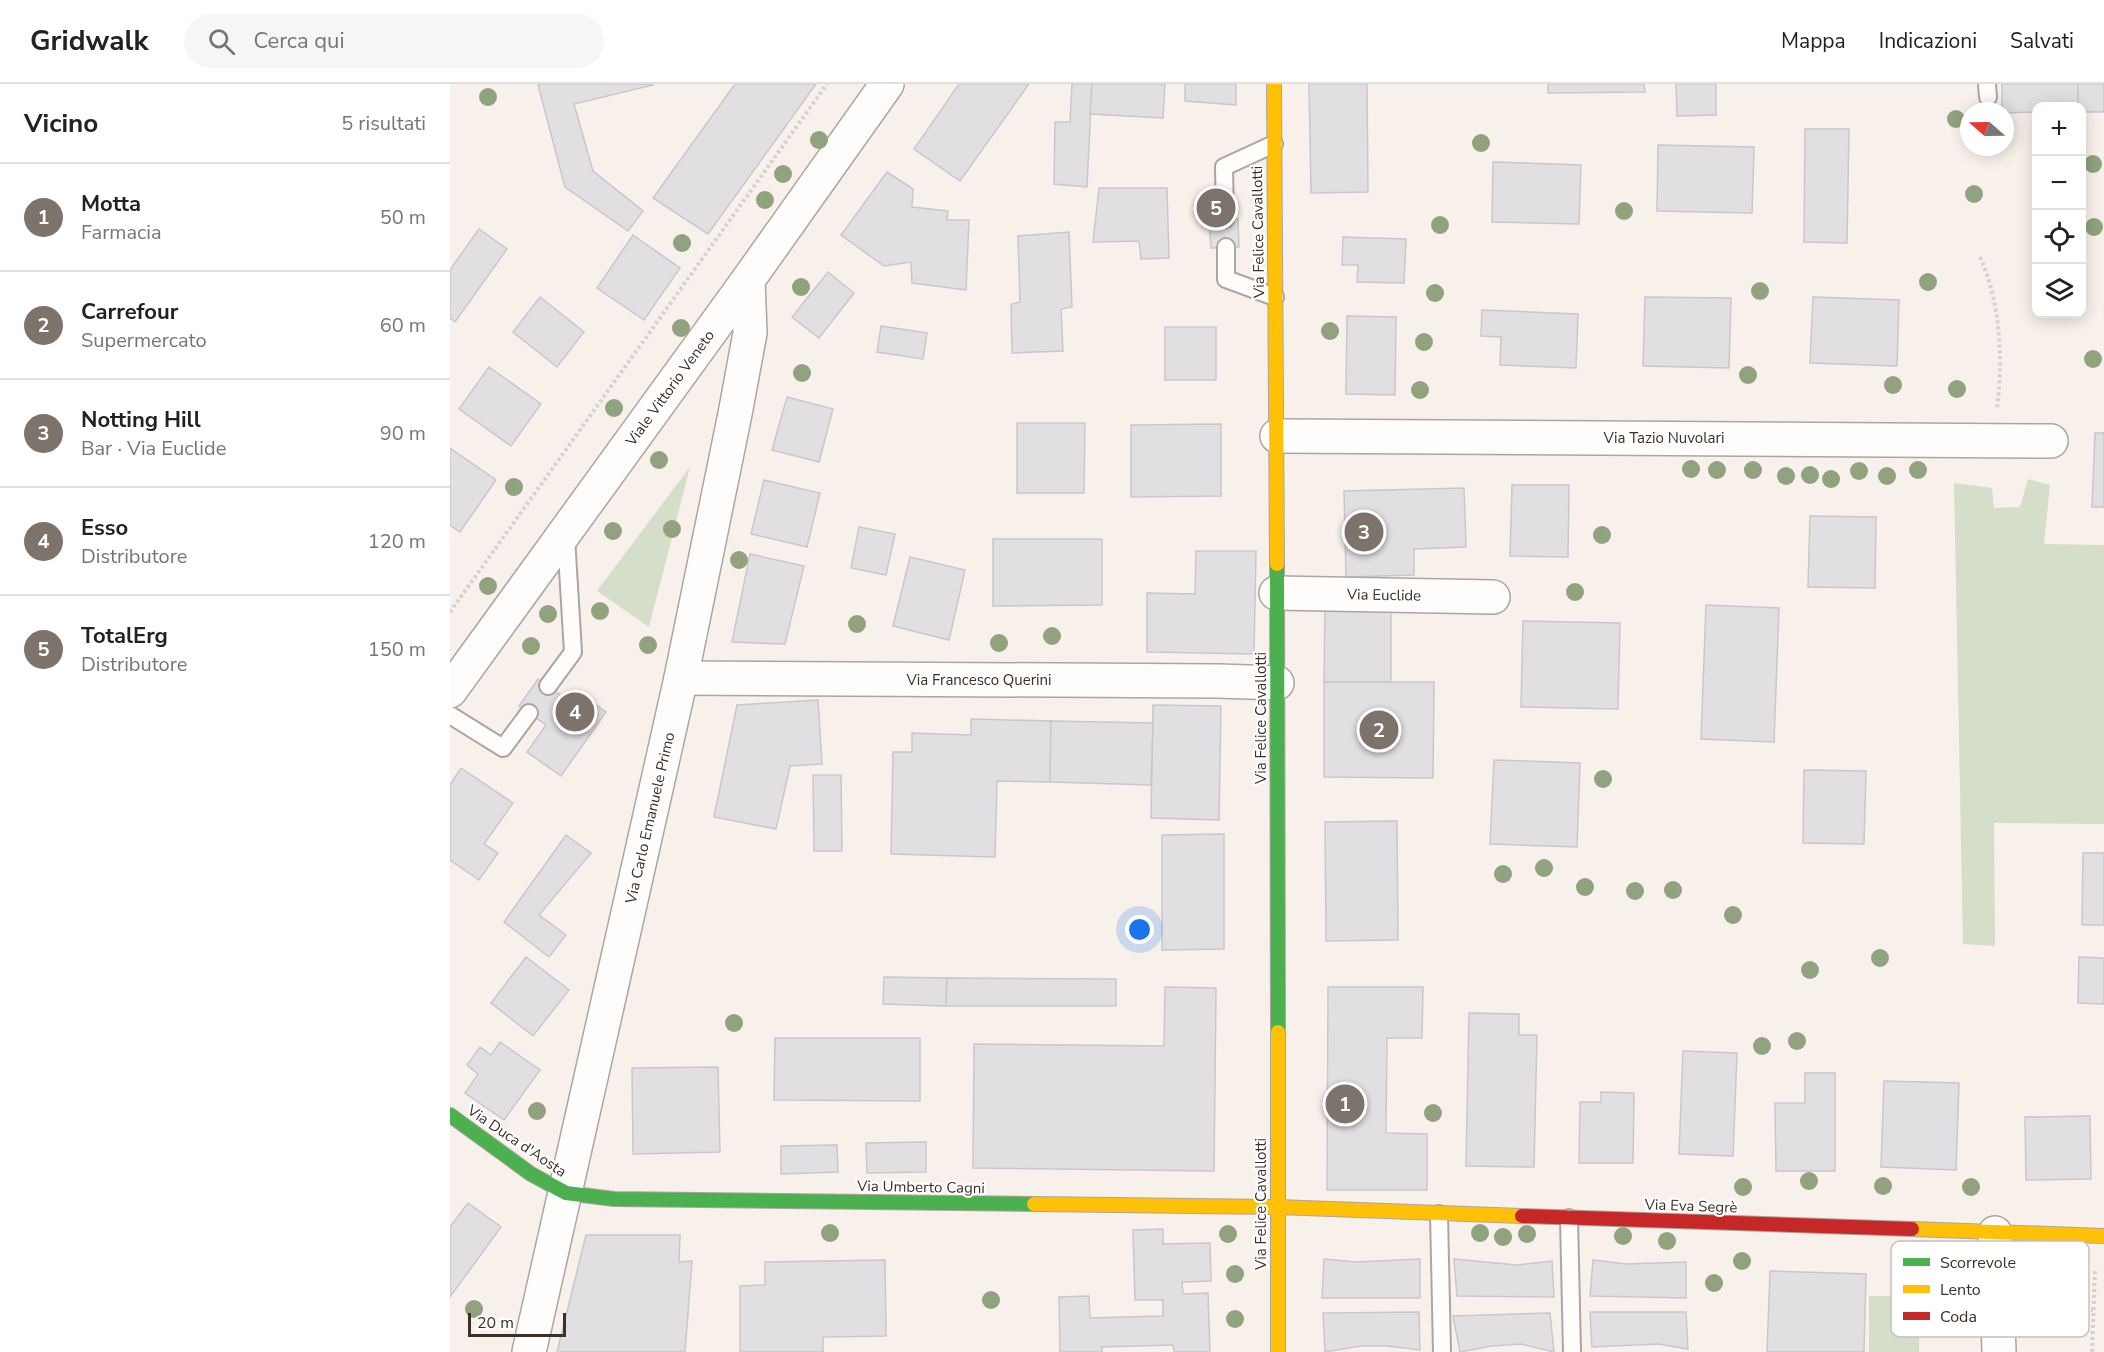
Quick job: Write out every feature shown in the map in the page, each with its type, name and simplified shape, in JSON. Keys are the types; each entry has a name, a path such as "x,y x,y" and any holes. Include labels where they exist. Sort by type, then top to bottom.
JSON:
{"street":[{"name":"Viale Vittorio Veneto","path":"450,691 887,84"},
{"name":"Via Felice Cavallotti","path":"1274,84 1277,436 1278,1352"},
{"name":"Via Carlo Emanuele Primo","path":"529,1352 681,678 733,425 750,333 748,280"},
{"name":"Via Tazio Nuvolari","path":"1277,436 2051,441"},
{"name":"Via Euclide","path":"1276,593 1492,597"},
{"name":"Via Francesco Querini","path":"681,678 1277,683"},
{"name":"Via Duca d'Aosta","path":"450,1115 531,1174 566,1193"},
{"name":"Via Umberto Cagni","path":"566,1193 614,1199 1277,1207"},
{"name":"Via Eva Segrè","path":"1277,1207 2100,1236"},
{"path":"1995,1233 1995,1241"},
{"path":"1999,1337 1999,1352"}],"lane":[{"path":"1225,219 1224,167 1274,144"},
{"path":"1226,247 1227,279 1275,297"},
{"path":"548,686 573,652 565,531"},
{"path":"450,715 503,748 529,713"},
{"path":"1440,1214 1442,1352"},
{"path":"1569,1218 1572,1352"}],"path":[{"path":"450,612 827,84"},
{"path":"1980,257 1991,281 1998,320 1999,387 1994,440"},
{"path":"2092,1352 2093,1310 2100,1236"}],"green space":[{"path":"690,467 649,627 597,591"},
{"path":"2028,479 2050,485 2044,544 2104,545 2104,824 1994,823 1995,946 1963,944 1954,483 1992,488 1994,508 2020,507"},
{"path":"1869,1296 1891,1296 1891,1337 1919,1337 1919,1352 1869,1352"}],"building":[{"path":"653,84 574,104 593,171 643,211 628,231 565,187 538,85"},
{"path":"735,84 816,84 708,234 653,198"},
{"path":"959,84 1029,84 960,181 914,149"},
{"path":"1072,84 1092,84 1087,187 1054,184 1055,122 1070,122"},
{"path":"1092,84 1165,84 1163,118 1090,114"},
{"path":"1185,84 1236,84 1236,105 1185,101"},
{"path":"1309,84 1367,84 1368,192 1311,193"},
{"path":"1548,84 1644,84 1645,92 1548,93"},
{"path":"1676,84 1716,84 1716,115 1677,116"},
{"path":"2002,84 2078,84 2078,102 2032,102 2032,112 2014,113 2014,102 2002,102"},
{"path":"2078,84 2104,84 2104,112 2086,112 2086,102 2078,102"},
{"path":"1805,129 1849,129 1847,243 1804,242"},
{"path":"1658,145 1754,147 1752,213 1657,211"},
{"path":"1493,162 1581,165 1579,224 1492,222"},
{"path":"887,172 913,189 912,207 948,211 947,220 969,220 966,290 912,283 911,262 884,266 841,235"},
{"path":"1099,188 1167,188 1169,258 1141,259 1139,241 1093,242"},
{"path":"1238,219 1239,247 1211,248 1209,220"},
{"path":"479,229 507,249 455,322 450,318 450,270"},
{"path":"1069,232 1072,307 1061,309 1063,351 1012,353 1011,304 1020,302 1018,236"},
{"path":"633,235 680,268 644,320 597,288"},
{"path":"1343,237 1406,239 1404,283 1357,282 1358,265 1342,265"},
{"path":"828,272 854,293 819,338 792,317"},
{"path":"540,297 584,332 557,367 513,332"},
{"path":"1645,297 1731,298 1729,368 1643,366"},
{"path":"1813,297 1899,300 1897,366 1810,363"},
{"path":"1482,310 1578,314 1576,368 1500,365 1501,337 1481,336"},
{"path":"1347,316 1396,317 1395,395 1346,394"},
{"path":"881,326 927,333 923,359 877,352"},
{"path":"1165,327 1216,327 1216,380 1165,380"},
{"path":"489,367 541,404 511,446 459,409"},
{"path":"787,397 833,409 819,462 772,450"},
{"path":"1017,423 1085,423 1084,493 1017,493"},
{"path":"1221,424 1221,496 1131,497 1131,425"},
{"path":"2095,433 2104,433 2104,507 2092,507"},
{"path":"450,448 496,480 460,532 450,525"},
{"path":"764,480 820,493 807,547 751,534"},
{"path":"1512,485 1569,485 1568,557 1510,556"},
{"path":"1464,488 1466,547 1414,549 1414,575 1346,577 1344,491"},
{"path":"1810,516 1876,517 1875,588 1808,587"},
{"path":"859,527 895,534 886,575 851,568"},
{"path":"993,539 1102,539 1102,605 993,606"},
{"path":"1196,551 1256,551 1254,654 1147,652 1147,593 1195,594"},
{"path":"750,554 804,566 785,644 732,642"},
{"path":"910,557 965,570 949,640 893,626"},
{"path":"1706,605 1779,608 1774,742 1701,739"},
{"path":"1325,606 1391,606 1391,682 1324,682"},
{"path":"1523,621 1620,623 1618,709 1521,707"},
{"path":"538,679 570,702 577,692 606,712 561,776 527,752 546,725 519,706"},
{"path":"1324,682 1434,682 1433,778 1324,777"},
{"path":"818,700 822,764 790,766 776,829 714,817 737,705"},
{"path":"1153,705 1221,706 1219,820 1151,818"},
{"path":"971,719 1051,721 1050,782 997,781 995,857 891,854 893,752 912,752 912,733 971,735"},
{"path":"1051,721 1153,723 1151,785 1050,782"},
{"path":"1494,760 1580,763 1577,847 1490,844"},
{"path":"461,768 513,803 484,844 498,853 479,880 450,860 450,785"},
{"path":"1804,770 1866,771 1864,844 1803,843"},
{"path":"813,775 841,775 842,851 814,851"},
{"path":"1397,821 1398,940 1326,941 1325,822"},
{"path":"1224,834 1224,949 1162,950 1162,835"},
{"path":"566,835 591,853 539,915 566,935 549,957 504,922"},
{"path":"2083,853 2104,853 2104,925 2082,925"},
{"path":"526,957 569,990 533,1036 491,1003"},
{"path":"2079,957 2104,958 2104,1004 2078,1003"},
{"path":"884,977 947,978 946,1006 883,1004"},
{"path":"947,978 1116,979 1116,1006 946,1006"},
{"path":"1165,987 1216,988 1214,1171 973,1168 974,1044 1164,1046"},
{"path":"1328,987 1423,987 1422,1038 1387,1038 1386,1133 1427,1134 1427,1190 1327,1190"},
{"path":"1469,1013 1519,1014 1519,1035 1537,1035 1534,1167 1466,1166"},
{"path":"775,1038 920,1038 920,1101 774,1100"},
{"path":"500,1042 540,1070 504,1120 465,1093 478,1074 467,1065 480,1047 491,1055"},
{"path":"1683,1051 1737,1053 1733,1156 1679,1154"},
{"path":"718,1067 720,1152 633,1154 632,1068"},
{"path":"1805,1073 1835,1073 1835,1171 1776,1171 1775,1103 1805,1103"},
{"path":"1884,1081 1959,1083 1956,1170 1881,1167"},
{"path":"1601,1092 1634,1093 1633,1163 1579,1163 1580,1102 1601,1102"},
{"path":"2090,1116 2091,1179 2026,1180 2025,1117"},
{"path":"926,1142 926,1172 867,1173 866,1143"},
{"path":"837,1145 838,1172 781,1174 781,1146"},
{"path":"468,1203 501,1227 450,1297 450,1227"},
{"path":"1163,1229 1163,1244 1210,1243 1211,1281 1182,1282 1183,1294 1208,1293 1210,1352 1174,1352 1173,1345 1102,1347 1102,1352 1060,1352 1059,1297 1089,1296 1090,1318 1163,1316 1163,1300 1135,1300 1133,1230"},
{"path":"586,1235 680,1235 679,1262 692,1261 685,1352 557,1352"},
{"path":"1324,1259 1356,1262 1420,1259 1420,1298 1322,1298"},
{"path":"1454,1259 1517,1265 1552,1261 1554,1297 1457,1296"},
{"path":"885,1260 886,1336 823,1337 823,1352 740,1352 740,1286 765,1285 765,1262"},
{"path":"1593,1260 1626,1264 1686,1262 1686,1298 1590,1296"},
{"path":"1770,1271 1866,1274 1864,1352 1767,1352"},
{"path":"1419,1312 1420,1350 1361,1346 1325,1352 1323,1313"},
{"path":"1590,1312 1686,1312 1688,1349 1658,1344 1592,1347"},
{"path":"1550,1313 1554,1352 1521,1344 1460,1352 1453,1316"}],"traffic: fast":[{"path":"1277,564 1278,1032"},
{"path":"450,1115 531,1174 566,1193 614,1199 1034,1204"}],"traffic: slow":[{"path":"1274,84 1277,564"},
{"path":"1278,1032 1278,1352"},
{"path":"1034,1204 1277,1207 1522,1216"},
{"path":"1912,1229 2104,1236"}],"traffic: jam":[{"path":"1522,1216 1912,1229"}],"place":[{"name":"TotalErg","path":"1216,208"},
{"name":"Notting Hill","path":"1364,532"},
{"name":"Esso","path":"575,712"},
{"name":"Carrefour","path":"1379,730"},
{"name":"Motta","path":"1345,1104"}]}
